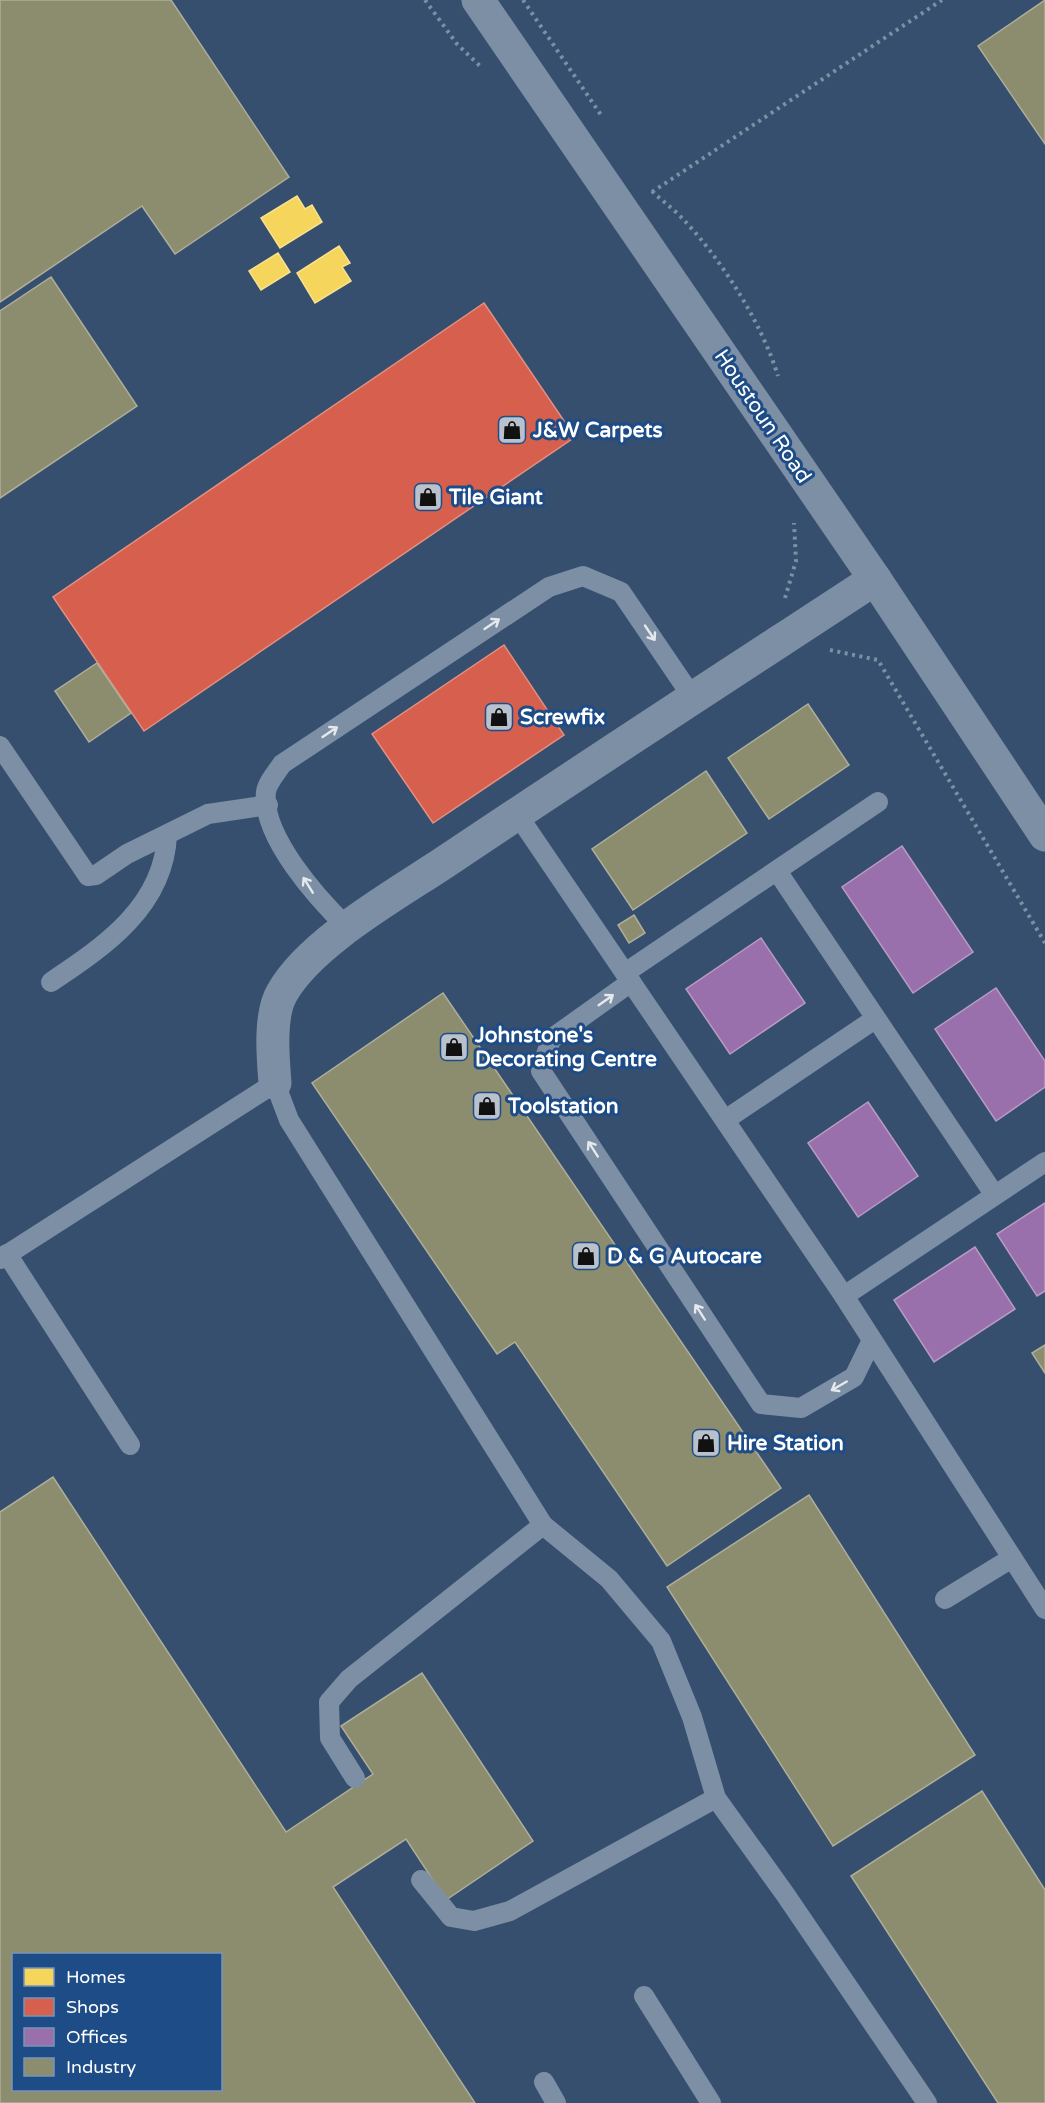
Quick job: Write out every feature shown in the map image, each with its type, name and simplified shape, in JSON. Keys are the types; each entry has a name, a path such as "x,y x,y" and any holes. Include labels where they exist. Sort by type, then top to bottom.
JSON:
{"street":[{"name":"Houstoun Road","path":"478,0 875,579 1045,835"},
{"path":"275,1083 272,1037 281,994 308,960 348,928 517,814 875,579"}],"lane":[{"path":"348,928 314,895 270,825 266,791 282,764 549,586 583,576 621,592 693,698"},
{"path":"0,746 88,876 96,875 127,854 208,814 267,805"},
{"path":"872,1340 854,1377 801,1408 760,1404 541,1071 551,1039 628,977 878,802"},
{"path":"517,814 844,1296 1045,1609"},
{"path":"51,982 96,952 123,930 149,896 166,857 167,835"},
{"path":"777,871 994,1194"},
{"path":"725,1120 875,1020"},
{"path":"130,1445 3,1257 275,1083 288,1120 543,1525 609,1579 661,1641 692,1717 716,1798 785,1894 927,2103"},
{"path":"844,1296 1045,1162"},
{"path":"355,1778 330,1738 329,1702 349,1679 543,1525"},
{"path":"945,1599 1012,1558"},
{"path":"421,1880 451,1917 474,1922 510,1911 716,1798"},
{"path":"644,1996 711,2103"},
{"path":"544,2082 556,2103"}],"path":[{"path":"425,0 457,44 483,68"},
{"path":"652,192 942,0"},
{"path":"790,517 795,526 796,561 783,608 794,632 808,654 835,649 879,660 1045,943"}],"building: Homes":[{"path":"297,196 305,209 312,205 322,222 280,248 261,218"},
{"path":"339,246 350,263 342,267 351,281 315,303 297,273"},
{"path":"278,253 290,272 261,290 249,271"}],"building: Shops":[{"path":"484,303 575,437 144,731 53,597"},
{"path":"504,645 564,735 433,823 372,734"}],"building: Offices":[{"path":"902,846 973,952 913,993 842,887"},
{"path":"761,938 805,1003 730,1054 686,989"},
{"path":"996,988 1045,1061 1045,1087 996,1121 935,1029"},
{"path":"868,1102 918,1176 858,1217 808,1143"},
{"path":"1045,1203 1045,1291 1037,1296 997,1234"},
{"path":"975,1247 1015,1309 934,1362 894,1300"}],"building: Industry":[{"path":"0,0 171,0 289,177 175,254 142,206 0,302"},
{"path":"1045,0 1045,144 978,46"},
{"path":"51,277 137,406 0,498 0,311"},
{"path":"97,663 131,713 89,742 55,691"},
{"path":"808,704 849,765 769,819 728,758"},
{"path":"706,771 747,833 633,910 592,849"},
{"path":"634,915 645,933 629,943 618,925"},
{"path":"443,993 781,1488 667,1566 515,1342 497,1354 312,1083"},
{"path":"1045,1345 1045,1373 1032,1353"},
{"path":"53,1477 286,1832 373,1774 341,1726 422,1673 533,1841 446,1900 406,1839 333,1887 475,2103 0,2103 0,1512"},
{"path":"809,1495 975,1755 833,1846 667,1587"},
{"path":"982,1791 1045,1890 1045,2103 998,2103 851,1876"}],"place":[{"name":"J&W Carpets","path":"512,430"},
{"name":"Tile Giant","path":"428,497"},
{"name":"Screwfix","path":"499,717"},
{"name":"Johnstone's Decorating Centre","path":"454,1047"},
{"name":"Toolstation","path":"487,1106"},
{"name":"D & G Autocare","path":"586,1256"},
{"name":"Hire Station","path":"706,1443"}]}
